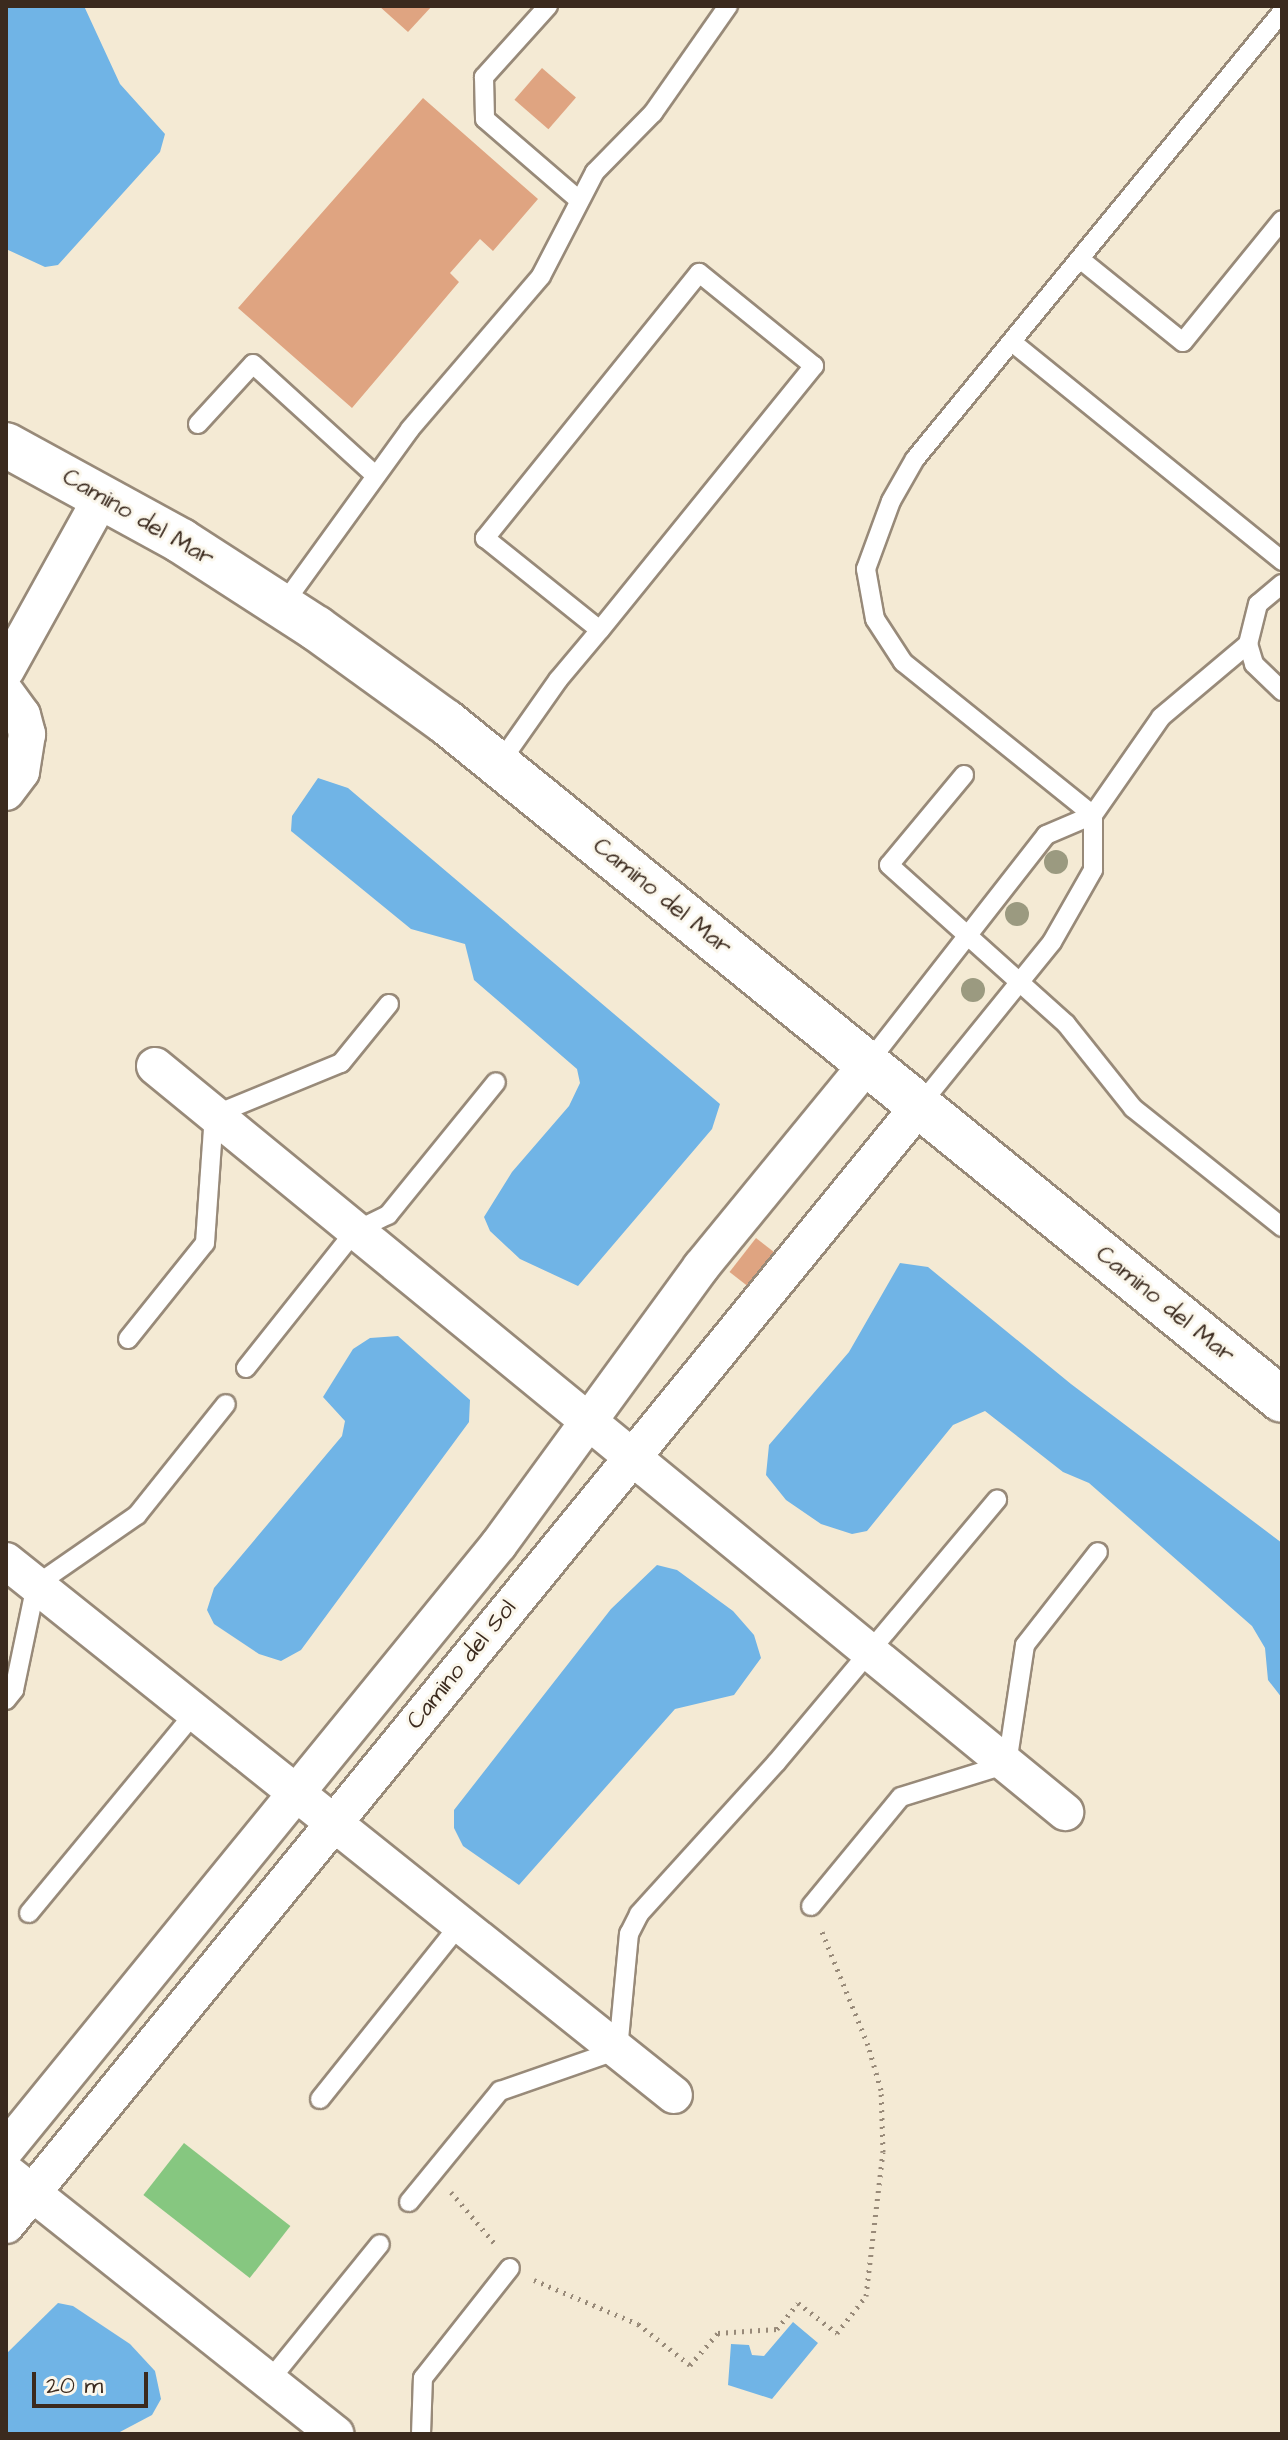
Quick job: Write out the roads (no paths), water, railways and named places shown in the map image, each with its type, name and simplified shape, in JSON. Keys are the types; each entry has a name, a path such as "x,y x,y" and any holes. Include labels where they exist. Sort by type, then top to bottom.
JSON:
{"street":[{"name":"Camino del Mar","path":"6,445 103,495 282,606 499,764 1282,1400"},
{"path":"6,670 103,495"},
{"path":"6,693 22,715 27,734 21,772 6,792"},
{"name":"Camino del Sol","path":"6,2149 499,1544 586,1419 701,1267 868,1063"},
{"path":"155,1066 1065,1812"},
{"name":"Camino del Sol","path":"6,2225 19,2182 333,1822 920,1105"},
{"path":"6,1561 674,2095"},
{"path":"19,2182 335,2434"}],"lane":[{"path":"548,6 484,77 485,119 580,201"},
{"path":"282,606 376,476 541,276 595,172 653,113 728,6"},
{"path":"1093,815 903,662 875,619 866,569 891,501 915,459 1282,12"},
{"path":"1080,259 1183,342 1282,220"},
{"path":"499,764 600,630 814,366 699,273 485,538 600,630"},
{"path":"1012,342 1282,561"},
{"path":"198,424 253,364 376,476"},
{"path":"1282,584 1258,604 1248,644 1254,664 1282,691"},
{"path":"868,1063 1046,835 1093,815 1161,717 1248,644"},
{"path":"964,775 889,865 1066,1024 1133,1108 1282,1227"},
{"path":"920,1105 1052,942 1093,870 1093,815"},
{"path":"128,1339 205,1243 214,1115 341,1063 389,1004"},
{"path":"246,1368 355,1231 388,1215 496,1082"},
{"path":"6,1700 14,1690 36,1585 137,1515 226,1404"},
{"path":"409,2202 500,2091 618,2050 629,1934 639,1914 870,1652 997,1500"},
{"path":"811,1906 901,1797 1007,1764 1025,1645 1098,1552"},
{"path":"29,1913 195,1712"},
{"path":"320,2099 460,1924"},
{"path":"269,2381 380,2244"},
{"path":"421,2434 423,2378 510,2268"}],"water":[{"path":"6,6 84,6 120,84 165,134 160,152 58,265 45,267 6,249"},
{"path":"318,778 348,788 720,1104 712,1129 578,1286 520,1259 490,1231 484,1217 512,1172 569,1106 580,1083 577,1069 474,980 465,944 411,929 291,831 292,816"},
{"path":"900,1263 928,1267 1071,1384 1282,1543 1282,1698 1268,1680 1265,1648 1252,1626 1089,1483 1063,1472 985,1411 953,1425 867,1531 852,1534 821,1524 786,1500 766,1475 769,1445 849,1352"},
{"path":"398,1336 470,1400 469,1422 301,1650 281,1661 259,1654 214,1624 207,1610 214,1588 342,1436 345,1421 323,1397 353,1349 370,1338"},
{"path":"657,1565 677,1570 733,1611 754,1635 761,1658 734,1695 675,1709 519,1885 463,1846 454,1828 454,1810 611,1609"},
{"path":"58,2303 73,2306 130,2344 155,2371 161,2399 152,2415 118,2433 6,2434 6,2354"},
{"path":"793,2322 818,2343 772,2399 728,2385 731,2344 749,2345 752,2355 764,2356"}]}
